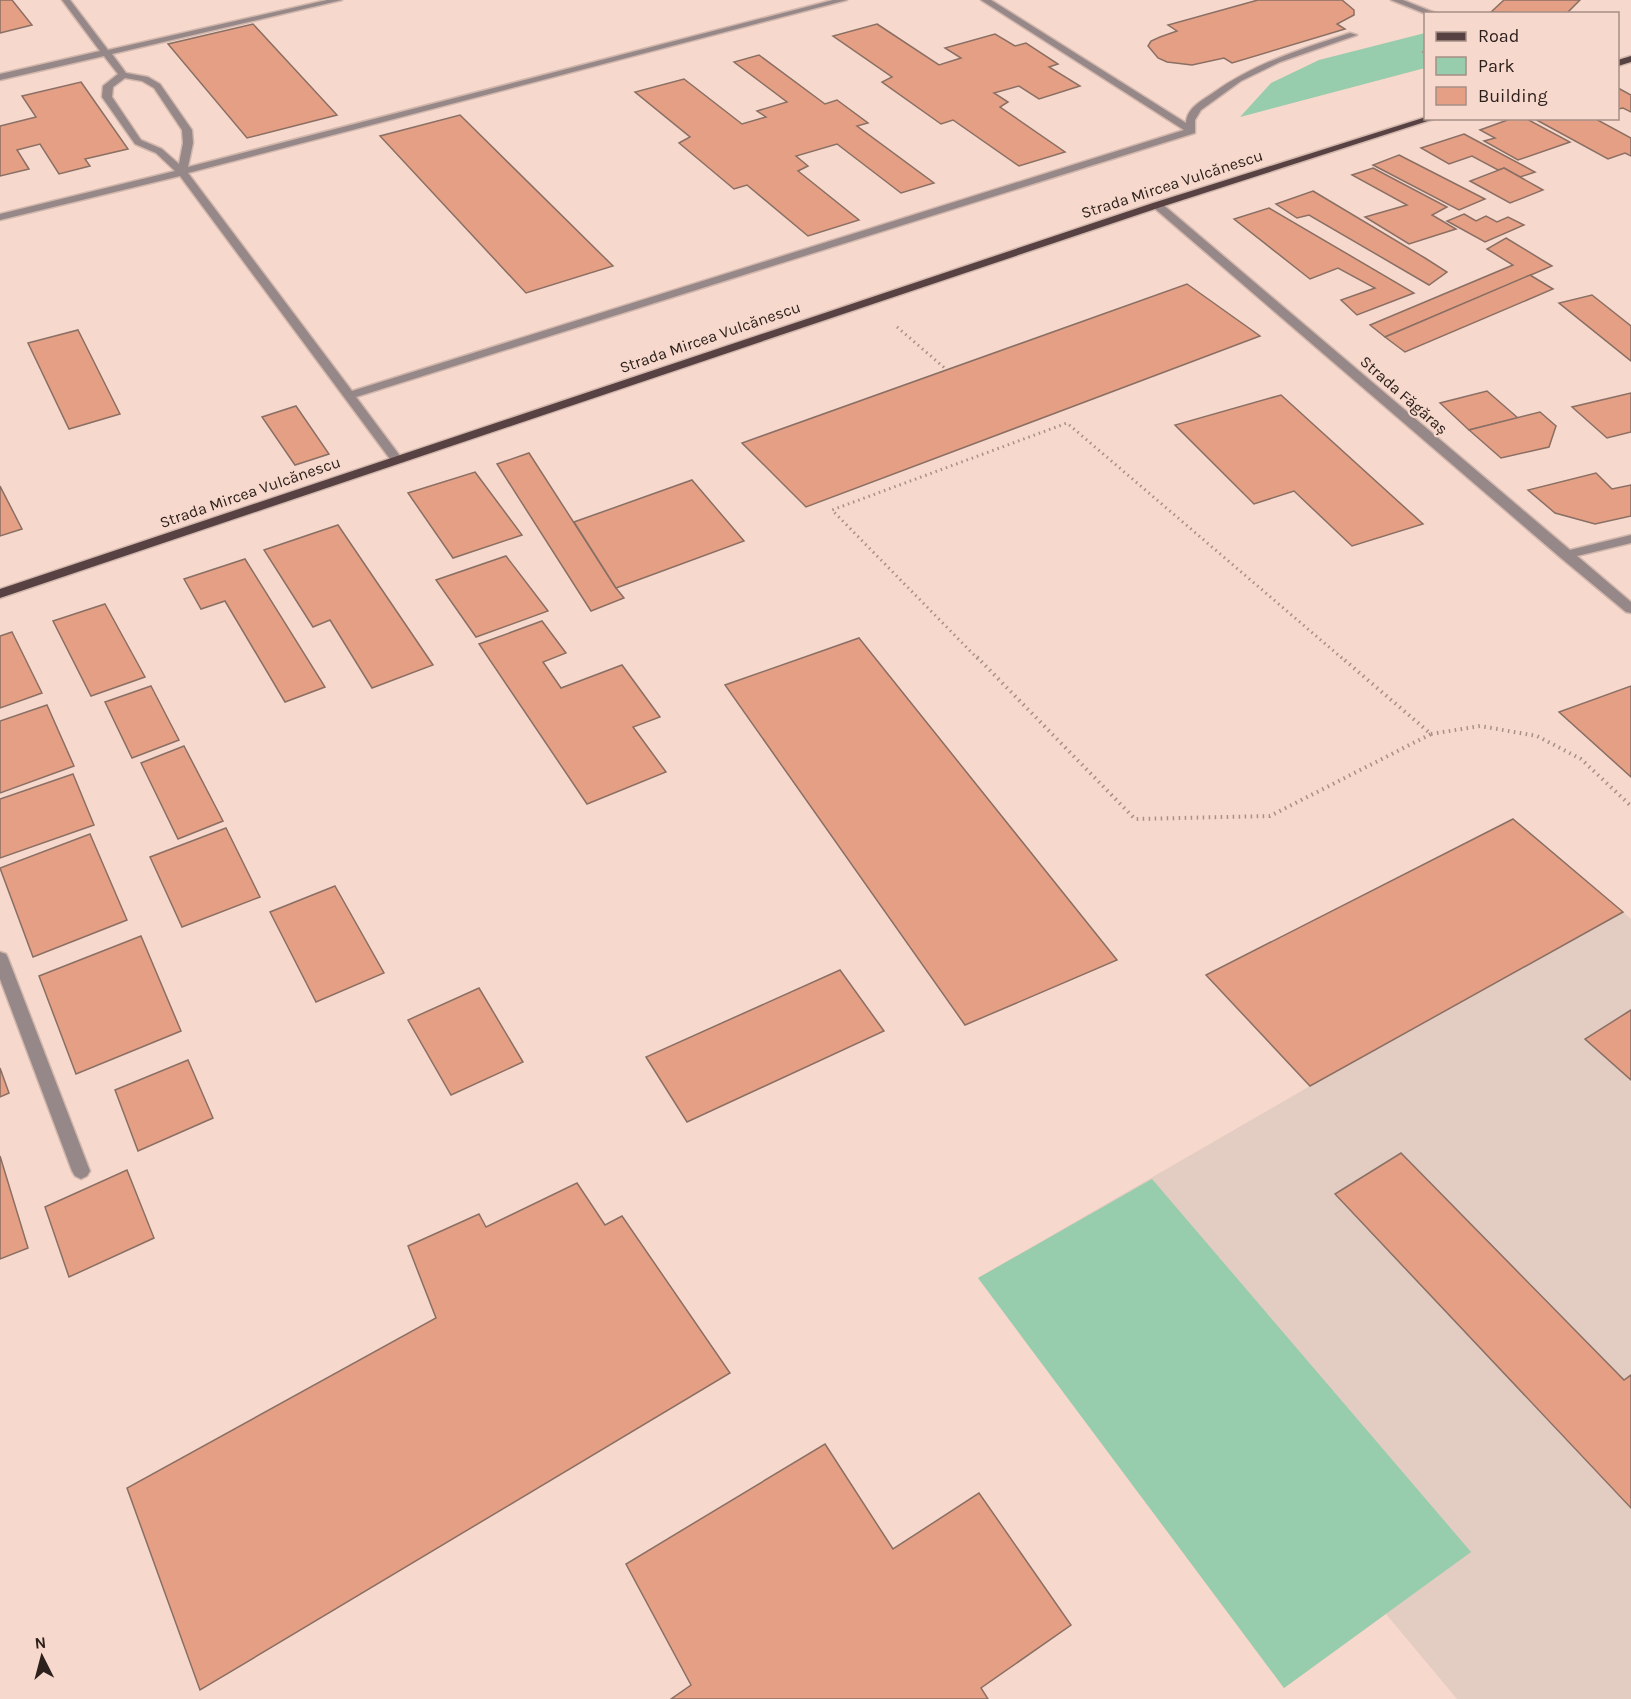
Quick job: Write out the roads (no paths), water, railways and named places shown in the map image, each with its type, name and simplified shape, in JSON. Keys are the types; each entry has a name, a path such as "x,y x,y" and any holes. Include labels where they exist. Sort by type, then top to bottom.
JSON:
{"main road":[{"name":"Strada Mircea Vulcănescu","path":"0,594 1156,205 1427,120"}],"street":[{"path":"66,0 123,75 145,79 158,86 187,130 188,143 182,172"},
{"path":"0,77 338,0"},
{"path":"0,217 843,0"},
{"path":"985,0 1192,131"},
{"path":"1395,0 1428,12"},
{"path":"1192,131 1191,120 1197,108 1238,79 1287,56 1353,35"},
{"path":"123,75 108,86 107,97 138,142 159,151 182,172 397,460"},
{"path":"349,396 1192,131"},
{"name":"Strada Făgăraș","path":"1156,205 1631,609"},
{"path":"1566,555 1631,539"},
{"path":"0,958 81,1171"}]}
